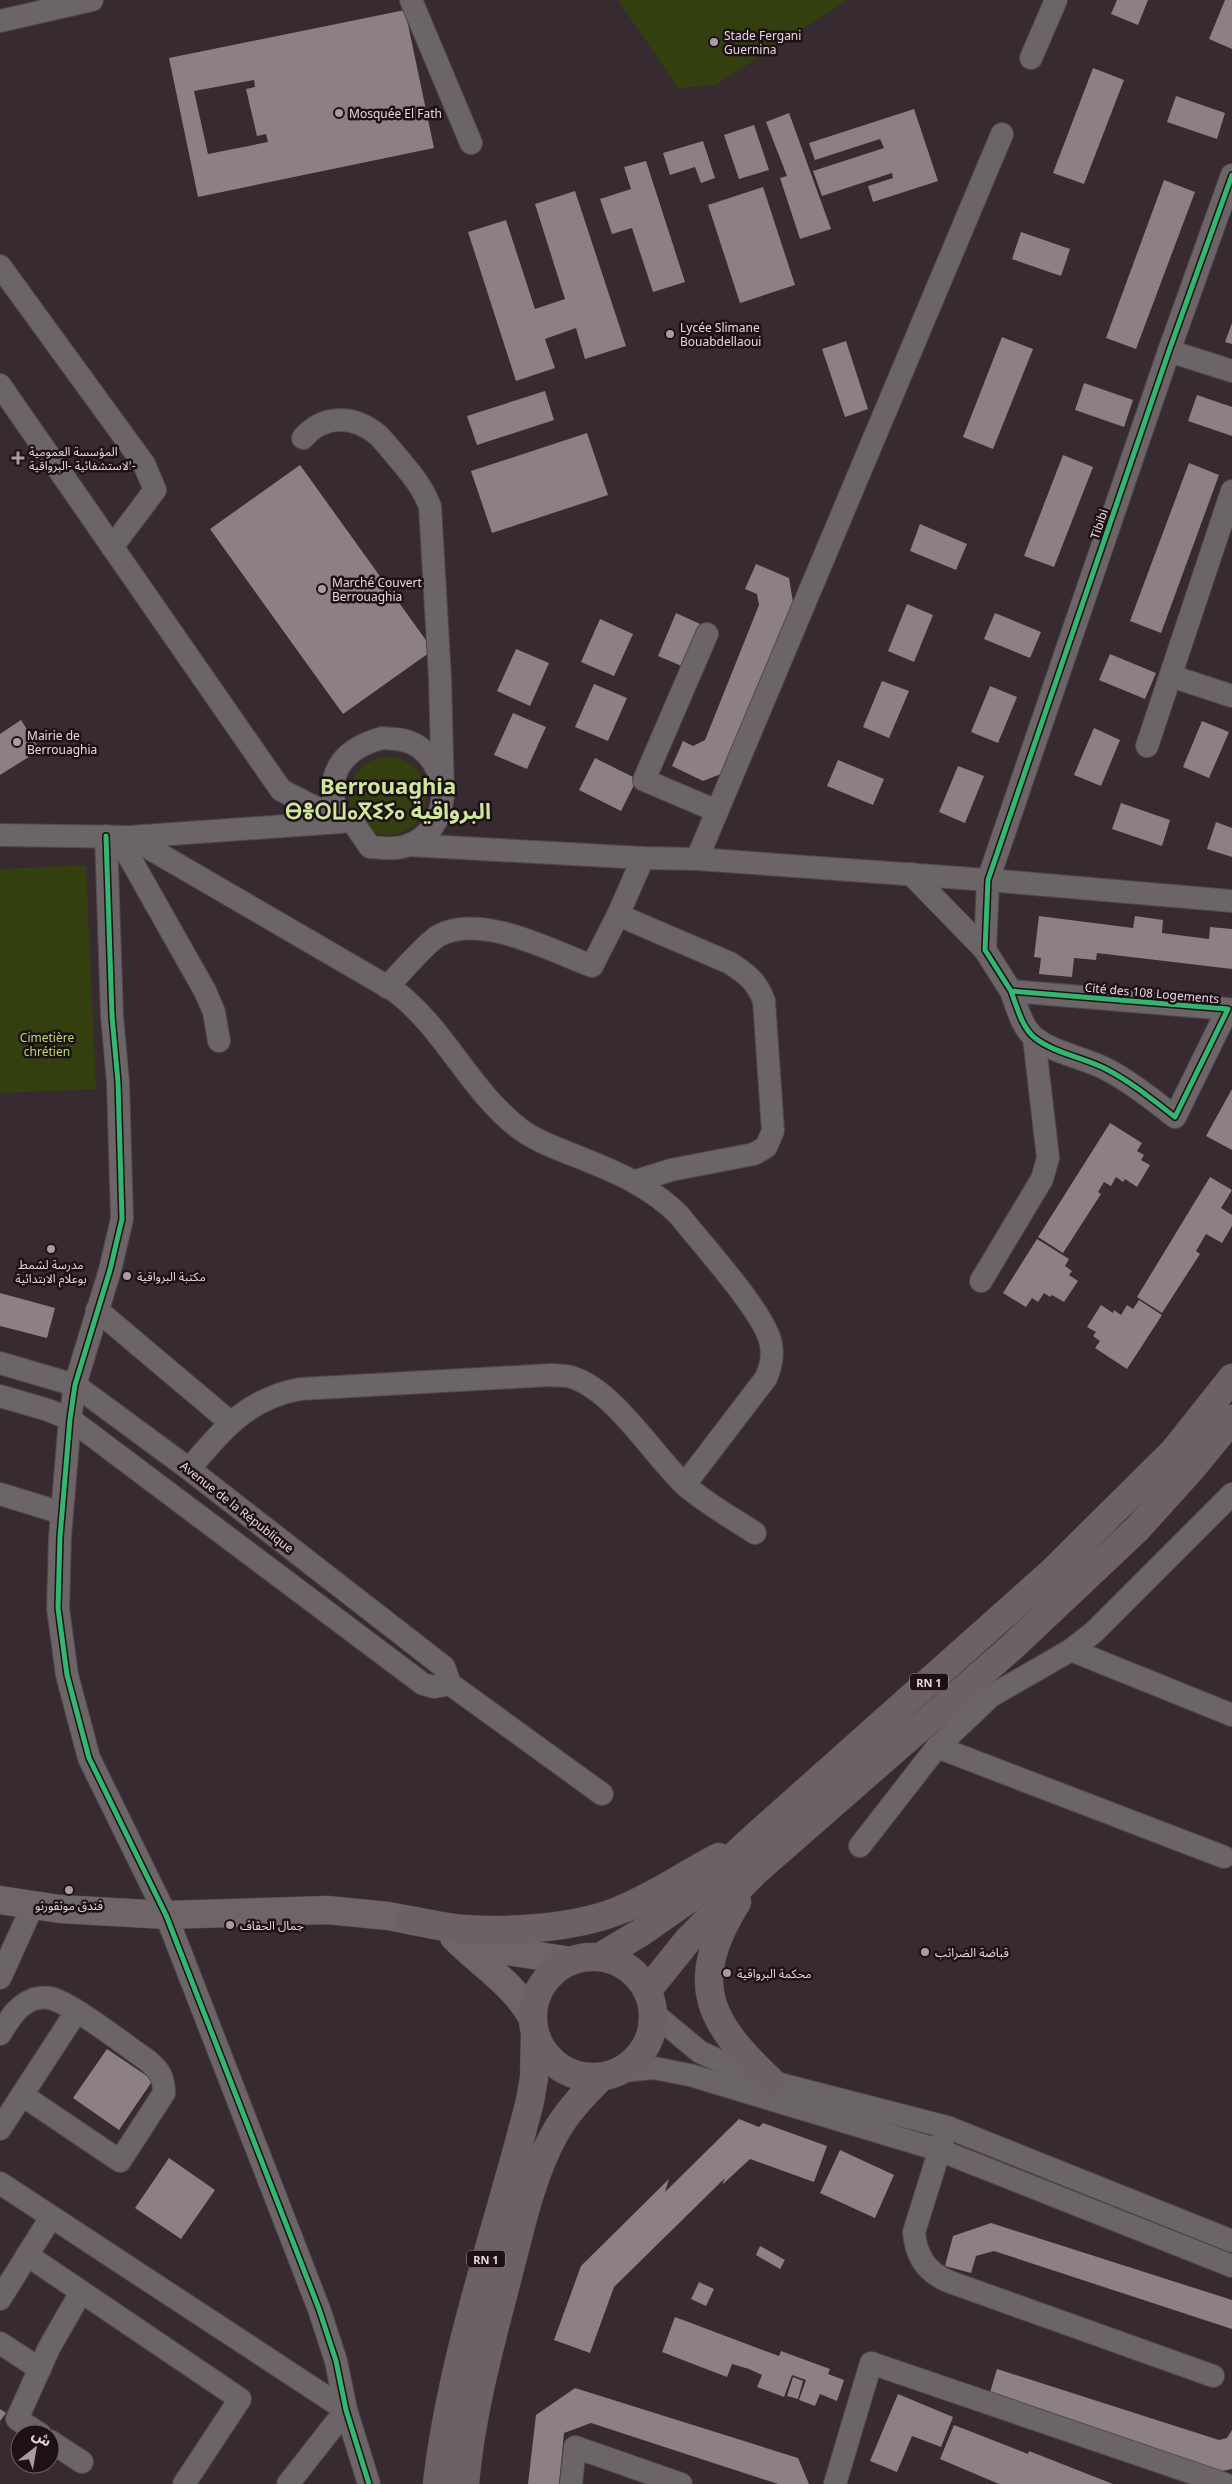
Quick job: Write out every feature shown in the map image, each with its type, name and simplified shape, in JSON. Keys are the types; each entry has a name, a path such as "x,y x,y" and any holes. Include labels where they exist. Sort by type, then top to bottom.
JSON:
{"highway":[{"name":"RN 1","path":"600,1957 665,1917 690,1898 748,1843 1052,1572 1174,1451 1232,1378"},
{"name":"RN 1","path":"650,2002 688,1940 756,1872 1012,1647 1116,1549 1186,1475 1232,1419"},
{"path":"409,1920 464,1929 541,1927 578,1922 614,1912 646,1898 748,1843"},
{"name":"RN 1","path":"756,1872 727,1919 712,1951 708,1977 718,2020 730,2040 772,2082"},
{"name":"RN 1","path":"437,2484 448,2410 485,2263 530,2100 534,2078 535,1999 543,1983 555,1970 571,1961 585,1957 600,1957 615,1961 628,1968 640,1979 650,2002 651,2036 640,2056 611,2074 564,2118 543,2158 522,2225 483,2372 465,2484"},
{"path":"534,2026 545,2054 561,2068 580,2076 611,2074"}],"main road":[{"path":"0,1900 33,1905 166,1915 327,1910 409,1920 445,1927 507,1951 571,1961"},
{"path":"445,1927 471,1954 512,1989 534,2026"}],"street":[{"path":"0,21 92,0"},
{"path":"411,0 471,143"},
{"path":"1031,58 1056,0"},
{"path":"697,859 1002,134"},
{"name":"Tibibi","path":"988,880 1169,351 1232,176"},
{"path":"0,266 144,464 155,490 112,547"},
{"path":"1169,351 1232,371"},
{"path":"0,385 281,790 293,821 284,825"},
{"path":"303,438 312,428 324,421 341,420 362,425 378,435 423,487 430,506 440,678 443,796 439,815 435,822 425,835 409,845"},
{"path":"1147,746 1232,491"},
{"path":"707,634 644,780 717,811"},
{"path":"1171,676 1232,696"},
{"path":"443,796 441,776 432,759 418,746 401,739 382,738 363,743 347,755 336,770 333,781 332,800 345,820 370,846 390,849 409,845 643,858 697,859 988,880 1232,901"},
{"path":"281,790 345,820"},
{"path":"0,835 118,836 345,820"},
{"path":"118,836 387,987 413,1005 500,1111 520,1129 541,1142 636,1181 665,1200 679,1215 761,1319 770,1342 772,1363 766,1378 685,1484"},
{"path":"118,836 205,991 214,1012 219,1041"},
{"path":"118,836 112,1016 118,1082 122,1219 98,1310 74,1385 62,1513 58,1608 67,1675 89,1758 166,1915 319,2309 336,2361 346,2410 369,2484"},
{"path":"387,987 437,936 467,928 509,934 592,966 618,915 643,858"},
{"path":"911,874 985,950 1011,992 1023,1023 1034,1038 1048,1158 1042,1179 981,1281"},
{"path":"985,950 988,880"},
{"path":"618,915 730,963 747,973 758,986 764,1001 773,1122 773,1132 766,1146 754,1154 671,1170 636,1181"},
{"name":"Cité des 108 Logements","path":"1011,992 1228,1009 1175,1117 1132,1085 1105,1069 1057,1050 1034,1038"},
{"path":"98,1310 230,1422"},
{"name":"Avenue de la République","path":"0,1363 74,1385 189,1469 444,1667 450,1684 602,1794"},
{"path":"189,1469 230,1422 266,1398 300,1389 551,1375 573,1377 592,1387 610,1403 685,1484 702,1499 756,1533"},
{"path":"0,1396 70,1419 423,1684 434,1687 450,1684"},
{"path":"0,1494 62,1513"},
{"path":"860,1846 937,1747 991,1696 1072,1650 1094,1632 1232,1494"},
{"path":"1072,1650 1232,1715"},
{"path":"937,1747 1224,1857"},
{"path":"0,1978 33,1905"},
{"path":"0,2034 13,2014 23,2005 36,1999 50,1998 76,2012 157,2069 164,2080 164,2093 120,2160 22,2095"},
{"path":"650,2002 700,2052 772,2082 947,2127 1232,2241"},
{"path":"1,2127 76,2012"},
{"path":"611,2074 654,2068 690,2075 939,2150 1232,2266"},
{"path":"947,2127 914,2232 915,2245 920,2258 927,2268 938,2277 950,2282 1213,2376"},
{"path":"0,2183 346,2410"},
{"path":"0,2299 51,2217"},
{"path":"27,2255 240,2399 184,2484"},
{"path":"25,2424 17,2419 40,2369 81,2292"},
{"path":"0,2343 40,2369"},
{"path":"834,2484 871,2363 1225,2484"},
{"path":"288,2484 346,2410"},
{"path":"571,2484 575,2447 682,2484"},
{"path":"60,2448 82,2462"}],"green space":[{"name":"Stade Fergani Guernina","path":"618,0 847,0 716,85 678,88"},
{"path":"388,757 403,760 415,769 424,781 427,796 424,811 415,823 403,832 388,835 373,832 361,823 352,811 349,796 352,781 361,769 373,760"},
{"name":"Cimetière chrétien","path":"86,865 96,1089 0,1093 0,869"}],"building":[{"path":"1117,0 1148,0 1138,25 1111,14"},
{"path":"1225,0 1232,0 1232,49 1209,39"},
{"name":"Mosquée El Fath","path":"405,10 434,148 198,197 169,58","holes":["254,80 255,87 246,89 257,136 266,134 268,142 208,154 194,91"]},
{"path":"1093,68 1124,80 1084,184 1053,173"},
{"path":"1176,96 1225,113 1217,139 1167,122"},
{"path":"914,109 938,181 873,202 868,186 893,178 892,173 822,196 813,171 884,148 880,139 815,160 809,143"},
{"path":"789,113 831,229 800,239 780,178 787,176 766,122"},
{"path":"754,125 769,170 739,179 724,135"},
{"path":"703,141 715,178 701,183 695,167 670,175 663,153"},
{"path":"646,161 685,282 653,292 632,228 612,234 600,199 631,189 624,167"},
{"path":"1164,180 1195,192 1136,349 1106,338"},
{"path":"763,187 795,285 740,303 708,205"},
{"path":"575,191 626,346 585,359 576,328 545,339 555,368 516,381 468,232 506,220 535,309 565,299 535,204"},
{"path":"1021,232 1070,249 1061,276 1012,259"},
{"path":"1232,323 1232,344 1225,342"},
{"path":"1002,337 1033,349 993,449 963,437"},
{"path":"846,341 868,409 845,417 822,349"},
{"path":"1084,383 1133,400 1124,427 1075,410"},
{"path":"545,391 554,420 477,445 467,416"},
{"path":"1197,395 1232,407 1232,436 1188,421"},
{"path":"587,433 608,495 492,533 471,471"},
{"path":"1063,455 1093,467 1054,567 1024,556"},
{"path":"1189,463 1219,475 1161,633 1130,621"},
{"name":"Marché Couvert Berrouaghia","path":"300,465 433,650 343,714 210,529"},
{"path":"920,524 967,544 956,570 910,551"},
{"path":"756,564 789,578 793,602 721,774 703,781 672,766 683,741 693,746 705,740 759,605 757,594 745,589"},
{"path":"907,604 933,615 914,662 888,651"},
{"path":"676,613 709,628 691,670 658,656"},
{"path":"995,613 1041,632 1030,658 984,639"},
{"path":"600,619 633,634 614,676 581,662"},
{"path":"516,649 549,663 530,706 497,691"},
{"path":"1110,654 1156,673 1145,699 1099,680"},
{"path":"882,681 909,691 889,738 863,727"},
{"path":"594,684 627,698 608,741 575,727"},
{"path":"990,686 1017,697 998,743 971,732"},
{"path":"513,713 546,727 527,769 494,755"},
{"name":"Mairie de Berrouaghia","path":"21,720 40,750 0,775 0,734"},
{"path":"1202,721 1229,732 1209,778 1183,767"},
{"path":"1094,728 1120,740 1101,786 1074,775"},
{"path":"595,758 637,779 621,811 579,790"},
{"path":"838,760 884,779 873,805 827,786"},
{"path":"958,766 984,776 965,823 939,812"},
{"path":"1121,803 1170,820 1162,846 1112,829"},
{"path":"1216,822 1232,828 1232,857 1207,849"},
{"path":"1039,916 1133,928 1135,916 1163,920 1162,933 1209,939 1210,927 1232,929 1232,969 1097,953 1096,960 1074,958 1072,977 1039,974 1041,958 1034,957"},
{"path":"1232,1089 1232,1150 1206,1136"},
{"path":"1110,1123 1142,1143 1137,1151 1144,1155 1141,1160 1150,1165 1137,1187 1125,1179 1123,1182 1116,1177 1111,1186 1104,1182 1098,1192 1101,1194 1063,1253 1038,1237"},
{"path":"1210,1177 1232,1190 1221,1208 1232,1215 1232,1226 1222,1243 1206,1234 1196,1251 1200,1254 1162,1313 1137,1297"},
{"path":"1037,1239 1069,1259 1065,1266 1072,1271 1069,1275 1078,1281 1064,1302 1044,1293 1038,1302 1032,1298 1026,1307 1003,1293"},
{"path":"0,1293 55,1308 47,1338 0,1326"},
{"path":"1139,1300 1162,1315 1127,1369 1095,1348 1100,1341 1093,1336 1096,1332 1087,1327 1101,1305 1113,1313 1114,1310 1121,1315 1127,1305 1133,1309"},
{"path":"107,2049 153,2080 119,2130 73,2098"},
{"path":"739,2119 759,2127 763,2123 827,2146 814,2182 750,2159 722,2185 725,2178 614,2287 590,2353 554,2340 581,2266 669,2179 665,2192"},
{"path":"840,2150 894,2175 875,2218 820,2193"},
{"path":"169,2158 215,2190 181,2239 135,2208"},
{"path":"991,2223 1232,2300 1232,2329 994,2251 976,2256 971,2273 945,2266 953,2236"},
{"path":"760,2246 785,2260 780,2269 756,2255"},
{"path":"699,2282 714,2289 706,2306 691,2299"},
{"path":"675,2317 779,2356 781,2351 830,2369 828,2374 844,2380 837,2401 820,2394 815,2406 799,2400 806,2380 792,2375 784,2397 757,2387 762,2375 749,2369 732,2364 727,2377 662,2352"},
{"path":"997,2369 1219,2440 1227,2438 1232,2430 1232,2469 1217,2472 988,2399"},
{"path":"793,2377 803,2381 798,2399 787,2396"},
{"path":"575,2388 798,2458 809,2484 778,2484 591,2423 564,2433 559,2484 528,2484 536,2415"},
{"path":"898,2394 953,2417 941,2447 912,2436 897,2472 870,2461"},
{"path":"0,2409 6,2413 0,2421"},
{"path":"954,2425 1028,2454 1029,2451 1113,2484 999,2484 940,2459"}],"cycle path":[{"path":"1011,991 1023,1023 1035,1038 1052,1048 1115,1074 1175,1117 1228,1009 1011,991 985,950 988,880 1169,351 1232,175"},
{"path":"106,836 112,1016 118,1082 122,1219 110,1270 75,1385 70,1419 60,1537 58,1608 67,1675 89,1758 166,1915 319,2309 336,2361 346,2410 369,2484"}],"place":[{"name":"Stade Fergani Guernina","path":"714,42"},
{"name":"Mosquée El Fath","path":"339,113"},
{"name":"Lycée Slimane Bouabdellaoui","path":"670,334"},
{"name":"المؤسسة العمومية الاستشفائية -البرواقية-","path":"18,458"},
{"name":"Marché Couvert Berrouaghia","path":"322,589"},
{"name":"Mairie de Berrouaghia","path":"17,742"},
{"name":"مدرسة لشمط بوعلام الابتدائية","path":"51,1249"},
{"name":"مكتبة البرواقية","path":"127,1276"},
{"name":"فندق مونقورنو","path":"69,1890"},
{"name":"جمال الحفاف","path":"230,1925"},
{"name":"قباضة الضرائب","path":"925,1952"},
{"name":"محكمة البرواقية","path":"727,1973"}],"district":[{"name":"Berrouaghia ⴱⴻⵔⵡⴰⴳⵉⵢⴰ البرواقية","path":"388,798"}]}
